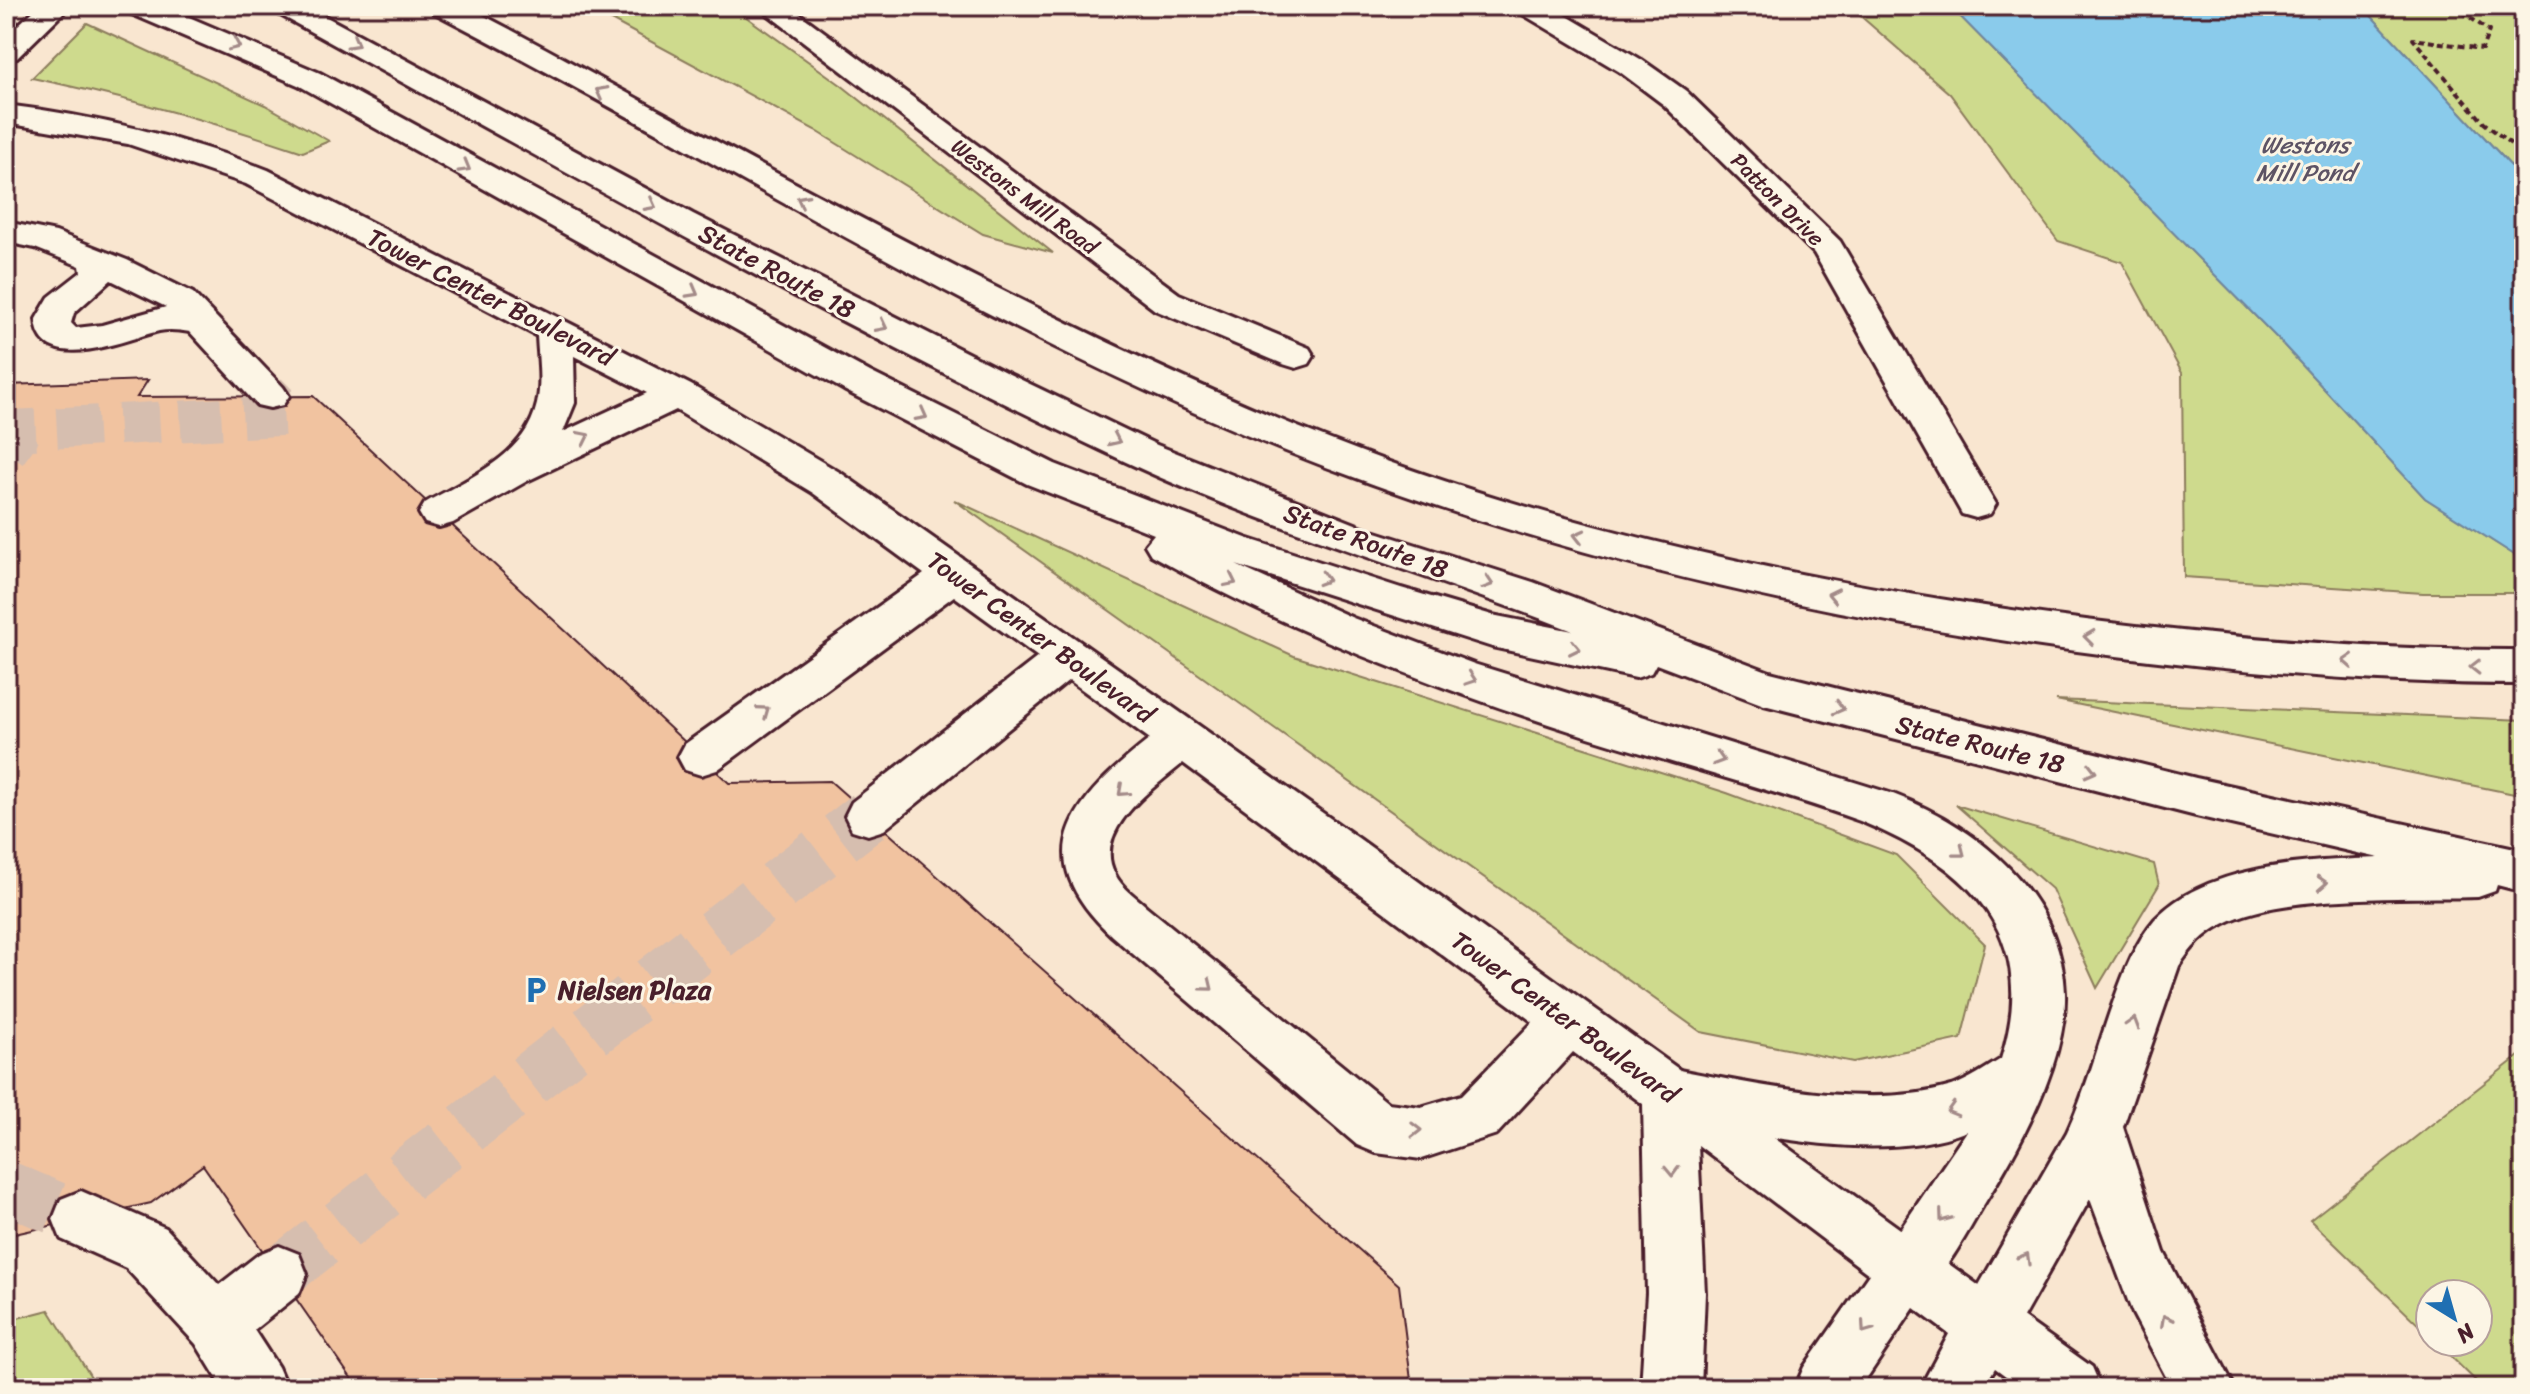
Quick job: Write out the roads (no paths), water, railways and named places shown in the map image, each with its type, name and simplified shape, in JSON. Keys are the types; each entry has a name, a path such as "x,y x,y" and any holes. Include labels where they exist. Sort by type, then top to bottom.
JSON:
{"main road":[{"path":"137,6 309,79 843,373 1041,474 1221,577 1332,628 1557,708 1895,814 1950,845 1992,882 2011,905 2036,957 2038,1014 2021,1076 1991,1141 1956,1201 1825,1388"},
{"name":"State Route 18","path":"285,6 805,286 1143,454 1359,541 1518,593 1764,688 2196,797 2524,872"},
{"path":"443,6 870,237 1172,387 1331,454 1476,505 1652,555 1925,614 2211,651 2426,665 2524,667"},
{"name":"Westons Mill Road","path":"771,6 1167,302 1296,356"},
{"name":"Patton Drive","path":"1529,6 1631,66 1675,98 1828,248 1976,504"},
{"path":"6,43 44,8"},
{"path":"6,52 44,8"},
{"name":"Tower Center Boulevard","path":"6,114 114,129 222,162 324,210 678,394 827,483 1570,1020 2071,1388"},
{"path":"6,232 44,239 97,260 181,301 270,396"},
{"path":"97,260 98,274 87,287 61,306 54,317 53,326 60,334 85,339 102,338 140,323 165,318 201,322"},
{"path":"513,471 550,425 557,407 554,329"},
{"path":"439,513 513,471 678,394"},
{"path":"1041,474 1311,575 1478,626 1764,688"},
{"path":"701,757 954,574"},
{"path":"868,816 1068,657"},
{"path":"1181,739 1107,805 1095,821 1087,858 1091,878 1105,899 1129,921 1376,1127 1421,1133 1478,1116 1570,1020"},
{"path":"1950,1388 2097,1128 2158,956 2172,935 2208,907 2232,898 2294,885 2524,872"},
{"path":"1671,1388 1676,1293 1669,1093 1750,1108 1891,1119 1954,1110 2021,1076"},
{"path":"2097,1128 2132,1246 2157,1304 2205,1388"},
{"path":"81,1219 146,1248 216,1324 257,1388"},
{"path":"216,1324 279,1274"}],"water":[{"name":"Westons Mill Pond","path":"1950,6 2362,6 2524,180 2524,561 2425,498 2278,339"}],"tunnel":[{"path":"6,452 22,430 289,415 267,393"},
{"path":"279,1274 868,816"},
{"path":"6,1187 81,1219"}],"place":[{"name":"Nielsen Plaza","path":"536,990"}]}
